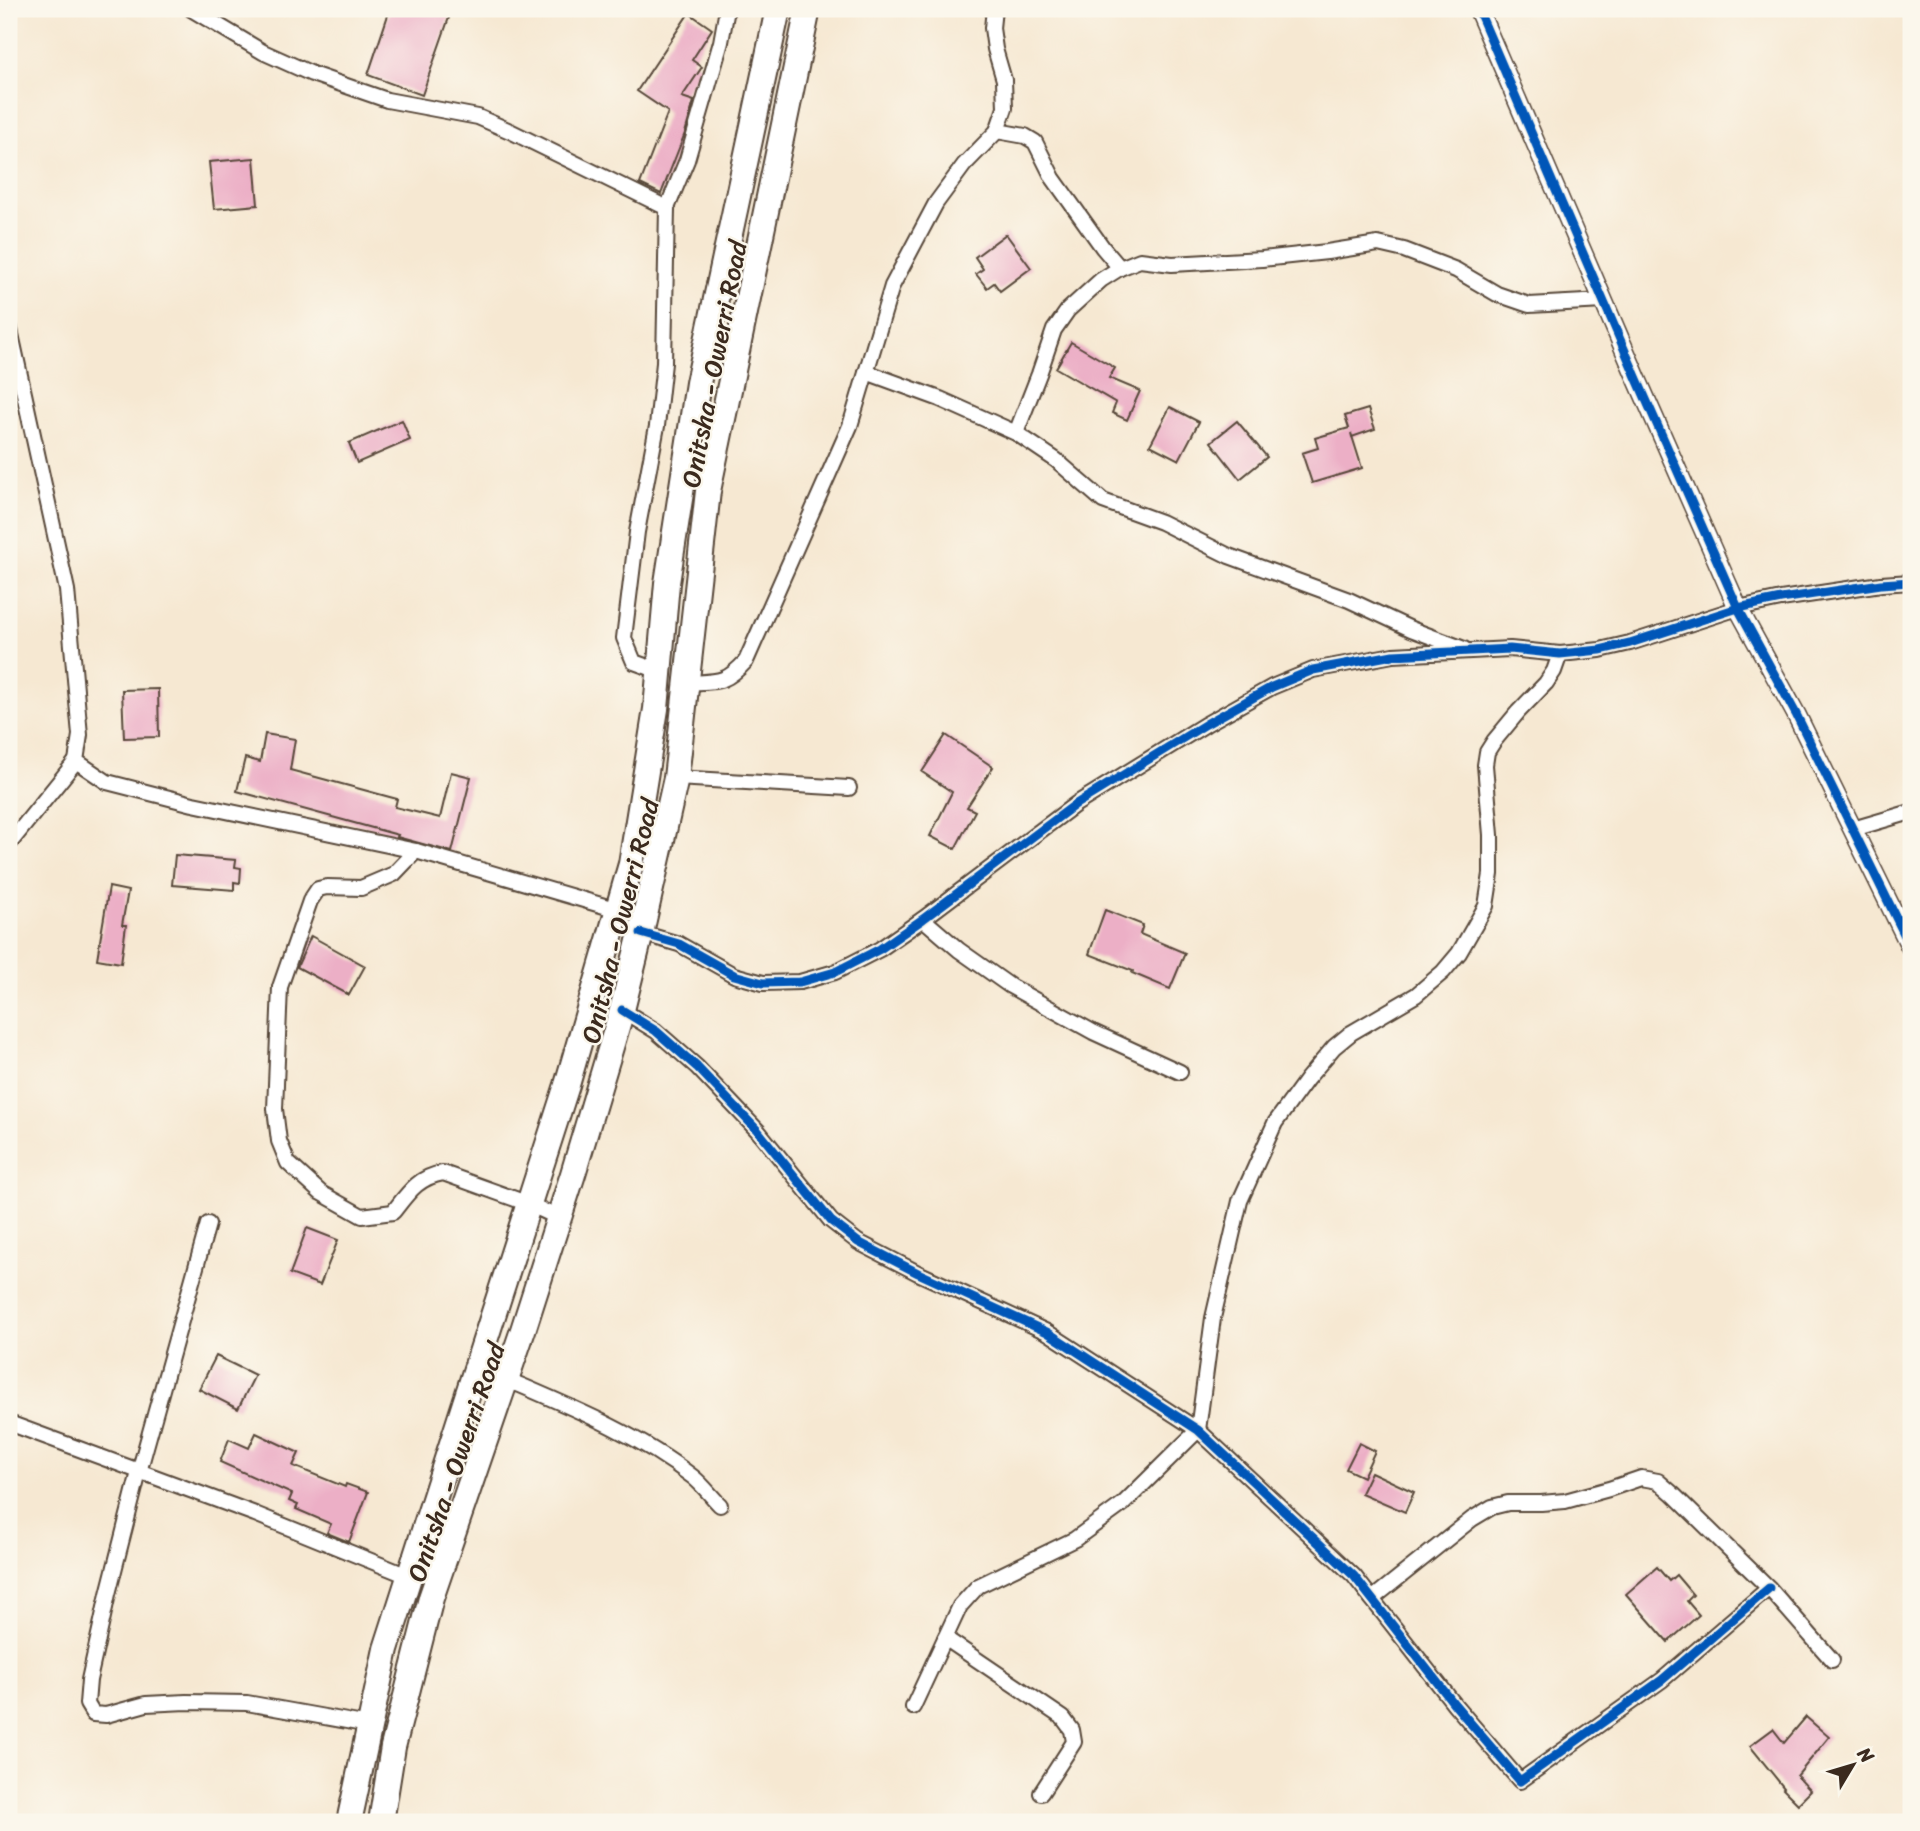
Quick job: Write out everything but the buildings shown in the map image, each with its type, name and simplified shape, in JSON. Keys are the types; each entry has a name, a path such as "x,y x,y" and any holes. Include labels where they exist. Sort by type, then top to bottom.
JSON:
{"highway":[{"name":"Onitsha - Owerri Road","path":"349,1822 386,1649 529,1204 631,864 656,709 667,583 698,383 778,9"},
{"name":"Onitsha - Owerri Road","path":"381,1822 393,1747 431,1598 559,1218 622,1010 641,933 676,778 708,491 808,9"}],"street":[{"path":"191,9 263,52 313,74 387,100 478,117 667,208"},
{"path":"659,671 634,662 624,638 637,532 657,426 664,363 667,208 687,160 722,42 727,9"},
{"path":"687,684 720,681 733,675 746,661 850,426 892,286 936,203 964,165 997,131 1005,108 1004,80 992,27 994,9"},
{"path":"1478,9 1738,608 1796,714 1911,948"},
{"path":"997,131 1026,136 1035,142 1053,178 1120,268"},
{"path":"1016,433 1054,330 1068,310 1101,280 1140,260 1172,264 1262,259 1378,244 1404,250 1456,270 1497,294 1529,305 1604,301"},
{"path":"9,325 67,590 80,735 76,761 15,827 9,844"},
{"path":"866,372 940,399 1016,433 1056,460 1103,501 1161,522 1229,556 1349,600 1411,629 1471,651"},
{"path":"641,933 678,944 734,975 763,984 800,982 835,972 880,948 1076,804 1206,724 1272,687 1313,670 1393,655 1510,649 1560,654 1600,650 1738,608 1794,597 1911,582"},
{"path":"913,1707 960,1606 978,1586 1075,1539 1123,1504 1198,1430 1213,1318 1240,1201 1275,1123 1334,1047 1351,1033 1416,995 1443,972 1458,954 1486,906 1491,874 1491,835 1485,765 1487,752 1518,712 1546,683 1560,654"},
{"path":"76,761 107,782 192,804 416,851 618,910"},
{"path":"676,778 849,788"},
{"path":"1853,829 1911,812"},
{"path":"416,851 394,874 361,888 327,887 318,890 310,901 280,987 275,1109 279,1141 288,1163 321,1193 362,1216 393,1212 410,1190 428,1176 443,1173 529,1204 559,1218"},
{"path":"923,919 959,950 1010,986 1093,1032 1180,1072"},
{"path":"622,1010 656,1031 697,1067 758,1131 831,1221 858,1242 918,1273 1047,1332 1198,1430 1354,1576 1455,1705 1520,1781 1662,1680 1769,1588"},
{"path":"208,1224 139,1472 89,1680 86,1704 93,1714 106,1715 146,1704 247,1703 369,1725"},
{"path":"506,1379 598,1419 660,1454 696,1479 720,1505"},
{"path":"9,1423 255,1514 408,1576"},
{"path":"1372,1600 1472,1519 1492,1507 1508,1503 1564,1501 1641,1478 1658,1481 1673,1494 1769,1588 1832,1660"},
{"path":"945,1638 1063,1718 1072,1730 1074,1742 1041,1793"}],"cycle path":[{"path":"1478,9 1738,608 1796,714 1911,948"},
{"path":"641,933 679,944 734,975 763,983 800,982 835,972 880,949 1076,804 1206,724 1272,687 1313,670 1393,655 1510,649 1560,654 1600,650 1738,608 1781,599 1911,582"},
{"path":"622,1010 656,1031 697,1067 758,1131 831,1221 858,1242 918,1273 1047,1332 1198,1430 1354,1576 1455,1705 1520,1781 1662,1680 1769,1588"}]}
